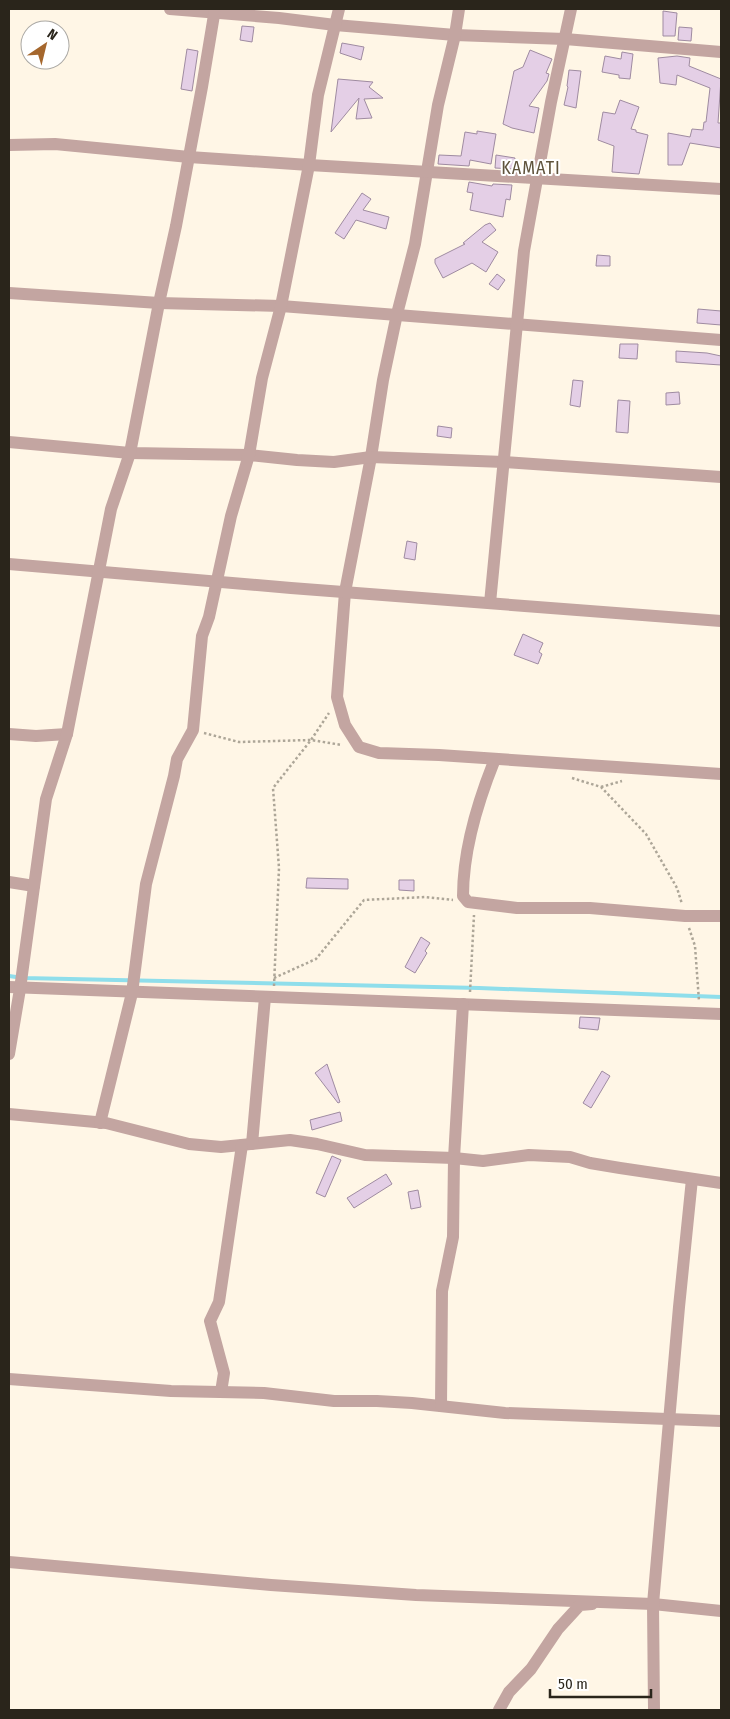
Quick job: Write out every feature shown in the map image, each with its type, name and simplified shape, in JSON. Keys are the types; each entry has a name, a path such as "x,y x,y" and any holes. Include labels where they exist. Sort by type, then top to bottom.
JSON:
{"street":[{"path":"170,9 214,11 335,25 455,35 565,39 721,52"},
{"path":"100,1123 132,993 146,884 177,759 192,730 202,636 210,617 231,516 249,455 262,378 281,306 309,165 318,95 339,9"},
{"path":"459,9 455,35 438,105 415,244 383,380 371,457 345,592 337,697 345,725 359,747 379,753 721,774"},
{"path":"490,602 524,251 551,102 571,9"},
{"path":"9,1054 14,988 22,972 46,799 68,734 111,508 130,453 176,226 214,11"},
{"path":"9,145 55,144 309,165 721,189"},
{"path":"9,294 159,303 281,306 721,340"},
{"path":"9,442 130,453 249,455 334,462 371,457 504,462 721,477"},
{"path":"9,564 721,621"},
{"path":"9,734 36,736 68,734"},
{"path":"495,759 478,804 471,834 463,886 463,896 471,903 517,908 626,910 685,916 721,916"},
{"path":"9,882 34,886"},
{"path":"14,988 721,1014"},
{"path":"221,1392 224,1373 210,1321 219,1302 247,1144 265,997"},
{"path":"441,1406 442,1291 453,1237 454,1158 463,1004"},
{"path":"9,1114 100,1123 189,1144 221,1147 290,1140 365,1155 454,1158 483,1161 529,1155 570,1157 590,1163 620,1168 721,1182"},
{"path":"654,1710 653,1604 692,1178"},
{"path":"9,1379 171,1391 264,1393 334,1402 377,1401 505,1413 721,1421"},
{"path":"9,1562 271,1585 416,1595 614,1602 721,1610"},
{"path":"499,1710 509,1692 531,1669 558,1629 580,1605 614,1602"}],"path":[{"path":"337,697 326,720 273,788 279,868 274,978 316,959 364,900 425,897 471,903 470,984"},
{"path":"192,730 239,742 311,740 359,747"},
{"path":"564,776 602,787 646,834 677,888 695,946 698,992"}],"building":[{"path":"663,11 677,13 675,36 663,36"},
{"path":"242,26 254,27 252,42 240,40"},
{"path":"679,27 692,28 691,41 678,40"},
{"path":"342,43 364,47 361,60 340,53"},
{"path":"187,49 198,51 192,91 181,89"},
{"path":"530,50 552,59 546,73 549,74 547,81 529,106 539,108 534,133 503,124 514,71 523,67"},
{"path":"622,52 633,54 630,79 619,78 619,75 602,72 605,56 621,59"},
{"path":"677,56 690,58 689,66 721,79 718,123 721,123 721,148 690,143 682,165 668,165 668,133 690,137 692,129 703,130 704,122 706,122 710,88 677,75 676,85 660,83 658,58"},
{"path":"569,70 581,71 576,108 564,105"},
{"path":"338,79 373,82 369,87 383,98 364,99 372,118 356,119 359,98 331,132"},
{"path":"620,100 639,107 631,129 648,135 639,174 612,172 614,146 598,140 603,112 615,114"},
{"path":"477,131 496,134 491,164 470,160 469,166 438,164 439,155 461,156 465,132 477,134"},
{"path":"496,155 515,158 513,169 495,168"},
{"path":"469,182 492,186 493,184 512,185 510,200 506,199 503,217 470,210 473,193 467,192"},
{"path":"362,193 371,199 363,210 389,217 386,229 356,220 344,239 335,233"},
{"path":"490,223 496,230 482,242 498,252 486,272 472,263 443,278 435,263 435,259 465,244 463,243"},
{"path":"597,255 610,256 610,266 596,266"},
{"path":"497,274 505,280 498,290 489,284"},
{"path":"698,309 721,311 721,325 697,323"},
{"path":"620,344 638,344 637,359 619,358"},
{"path":"676,351 721,356 721,365 676,362"},
{"path":"573,380 583,381 580,407 570,405"},
{"path":"679,392 680,404 666,405 666,393"},
{"path":"618,400 630,401 628,433 616,432"},
{"path":"438,426 452,428 451,438 437,436"},
{"path":"407,541 417,543 415,560 404,558"},
{"path":"523,634 543,643 539,652 542,654 538,664 514,655"},
{"path":"307,878 348,879 348,889 306,888"},
{"path":"399,880 414,880 414,891 399,890"},
{"path":"421,937 430,943 425,951 427,953 415,973 405,967"},
{"path":"580,1017 600,1018 598,1030 579,1028"},
{"path":"327,1064 340,1102 338,1103 315,1073"},
{"path":"602,1071 610,1076 591,1108 583,1103"},
{"path":"340,1112 342,1121 312,1130 310,1120"},
{"path":"332,1156 341,1160 325,1197 316,1193"},
{"path":"386,1174 392,1184 354,1208 347,1198"},
{"path":"418,1190 421,1207 411,1209 408,1192"}],"waterway":[{"path":"9,976 23,978 479,988 721,997"}],"district":[{"name":"KAMATI","path":"531,168"}]}
